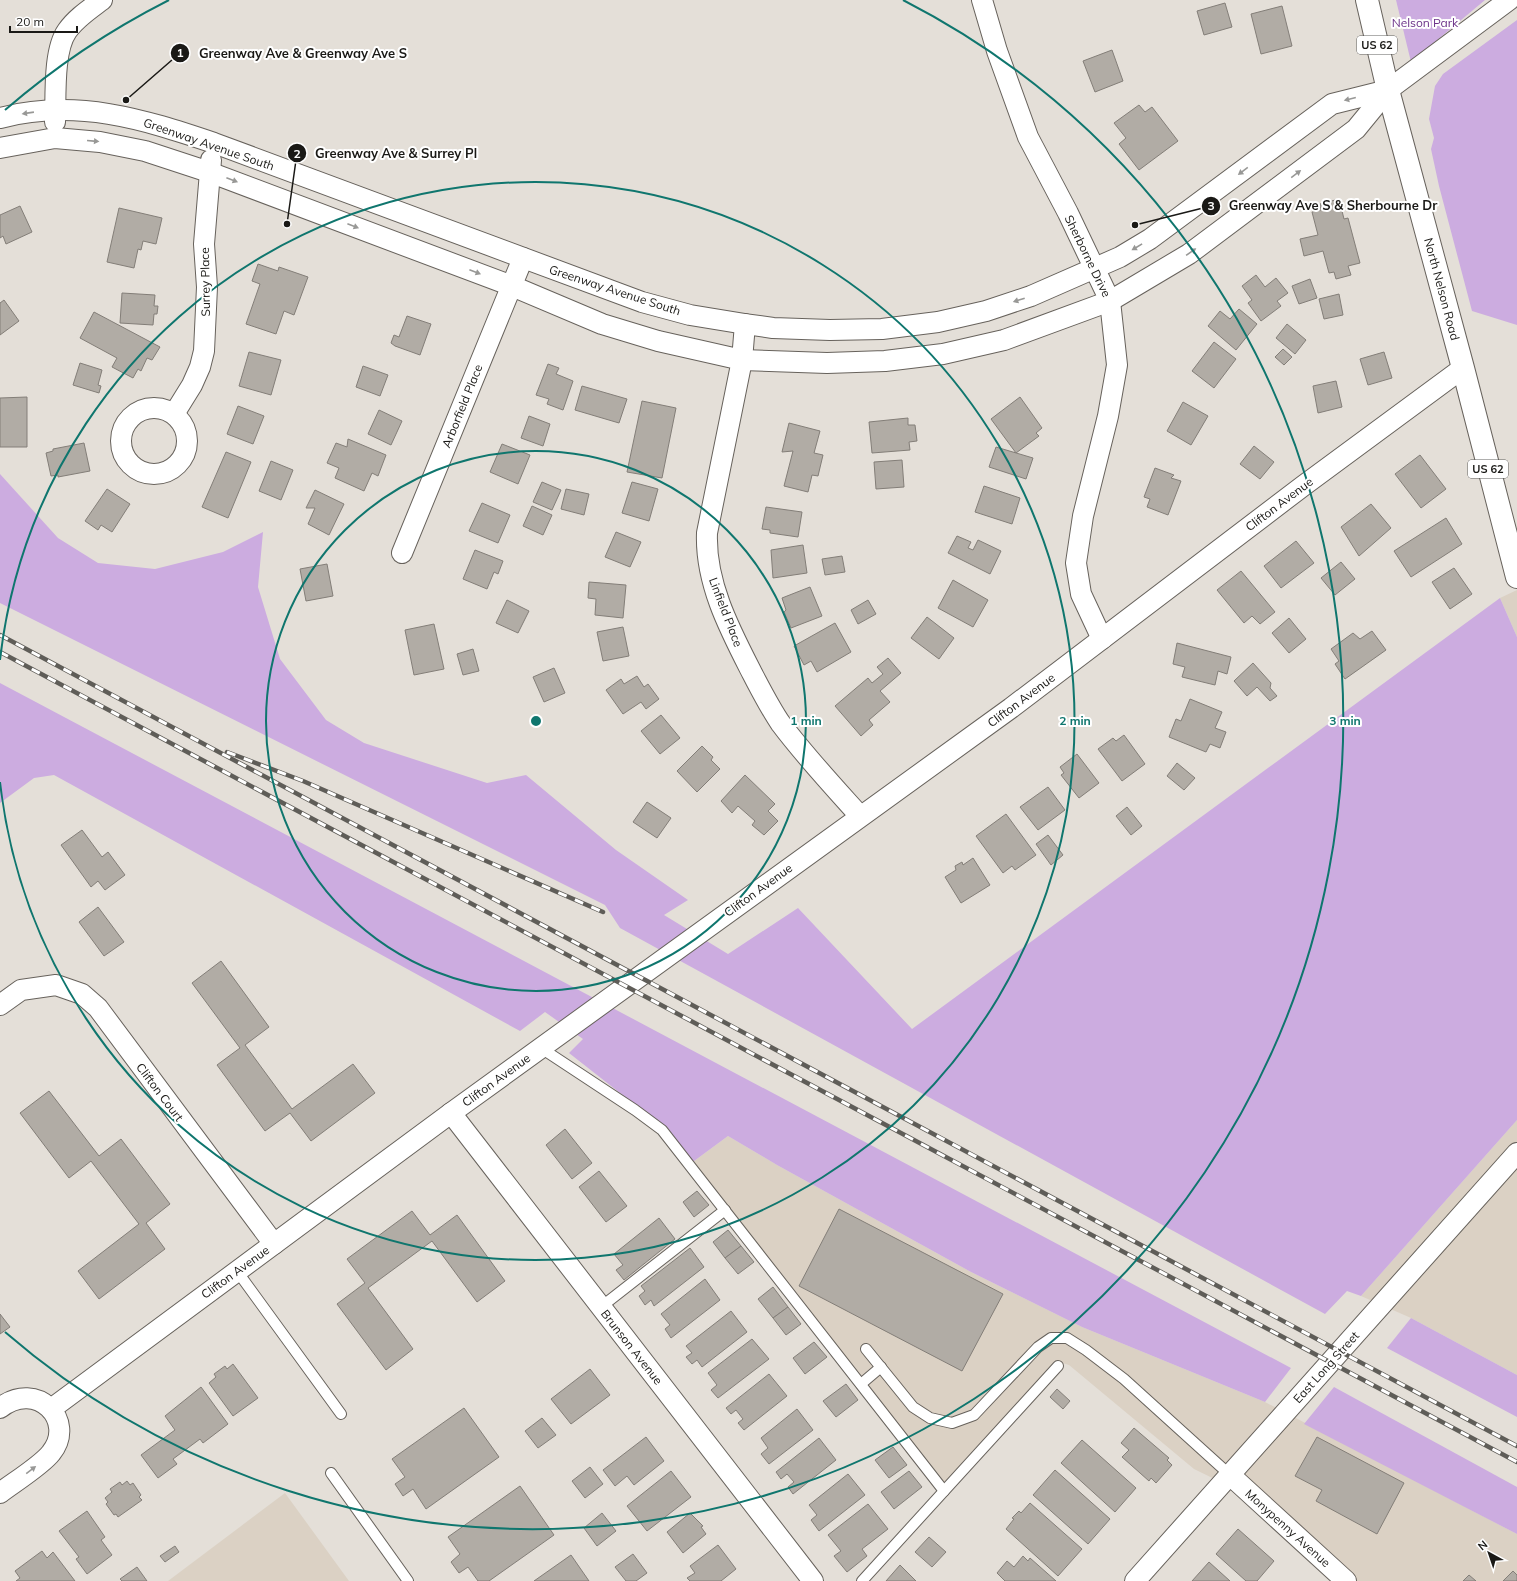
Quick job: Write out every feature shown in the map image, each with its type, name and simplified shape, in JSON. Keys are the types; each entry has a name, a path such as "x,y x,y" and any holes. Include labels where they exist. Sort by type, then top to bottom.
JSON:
{"main road":[{"name":"North Nelson Road","path":"1367,0 1388,90 1463,368 1517,578"}],"street":[{"path":"55,138 58,61 62,42 67,31 74,23 102,0"},
{"name":"Sherborne Drive","path":"982,0 996,51 1028,137 1110,301 1117,366 1108,416 1083,516 1076,563 1082,594 1102,638"},
{"path":"0,148 55,138 100,142 144,151 209,172 512,286 568,311 644,337 742,360 827,363 885,361 943,354 1004,340 1110,301 1189,254 1356,129 1388,90 1508,0"},
{"name":"Greenway Avenue South","path":"0,118 56,108 120,115 162,126 214,143 642,302 690,315 745,324 773,328 830,330 882,328 938,322 986,311 1031,296 1095,270 1150,239 1332,104 1388,90"},
{"name":"Surrey Place","path":"174,414 192,385 200,367 204,351 207,288 204,244 209,172 214,143"},
{"name":"Arborfield Place","path":"402,553 523,258"},
{"name":"Linfield Place","path":"745,324 742,360 707,533 707,550 713,582 739,648 780,722 797,745 860,816"},
{"name":"Clifton Avenue","path":"51,1409 451,1113 1011,708 1303,486 1463,368"},
{"name":"Clifton Court","path":"0,1005 21,990 56,985 82,994 98,1008 274,1244"},
{"name":"Brunson Avenue","path":"451,1113 813,1581"},
{"name":"East Long Street","path":"1135,1581 1517,1153"},
{"path":"0,1408 8,1401 19,1397 31,1398 42,1402 51,1409 57,1420 59,1431 57,1443 51,1453 0,1493"},
{"name":"Monypenny Avenue","path":"1230,1475 1346,1581"}],"lane":[{"path":"541,1048 635,1110 662,1130 944,1491"},
{"path":"601,1307 725,1210"},
{"path":"237,1271 340,1414"},
{"path":"866,1348 913,1407 930,1418 952,1423 974,1415 1038,1347 1051,1338 1067,1338 1086,1350 1124,1379 1230,1475"},
{"path":"862,1581 1058,1366"},
{"path":"861,1384 881,1367"},
{"path":"331,1473 408,1581"}],"shaded area":[{"path":"1517,590 1517,637 1500,598"},
{"path":"1517,1120 1517,1375 1411,1318 1361,1296"},
{"path":"728,1136 777,1165 971,1272 1082,1327 1265,1402 1517,1534 1517,1581 1339,1581 1237,1490 1194,1469 1069,1365 1059,1362 944,1487 690,1164"},
{"path":"285,1493 349,1581 168,1581"}],"green space":[{"name":"Nelson Park","path":"1396,0 1485,0 1411,62"},
{"path":"1517,20 1517,325 1472,311 1439,186 1431,149 1434,138 1429,119 1435,86 1443,74"},
{"path":"0,474 58,538 98,563 155,569 223,552 263,532 258,587 280,659 326,720 364,743 487,783 526,775 616,850 688,900 664,915 728,954 798,908 912,1029 1500,598 1517,637 1517,1120 1361,1296 1347,1291 1325,1314 620,928 605,905 0,603"},
{"path":"0,683 1291,1368 1265,1402 1082,1327 971,1272 777,1165 728,1136 690,1164 648,1115 569,1053 583,1039 545,1012 520,1031 54,775 34,778 0,803"},
{"path":"1411,1318 1517,1375 1517,1417 1387,1348"},
{"path":"1334,1387 1517,1487 1517,1534 1304,1424"}],"building":[{"path":"1225,3 1232,27 1204,35 1197,11"},
{"path":"1282,6 1292,46 1261,54 1251,14"},
{"path":"1112,50 1123,81 1095,92 1083,61"},
{"path":"1139,105 1145,112 1152,107 1178,141 1139,170 1119,144 1126,138 1114,123"},
{"path":"1339,199 1344,219 1348,218 1360,263 1348,266 1351,275 1336,279 1334,272 1329,273 1323,251 1304,256 1300,239 1318,235 1312,212 1321,210 1320,204"},
{"path":"20,206 32,232 6,244 3,236 0,238 0,215"},
{"path":"119,208 162,218 156,244 143,241 141,250 138,249 134,268 107,262"},
{"path":"258,264 278,271 279,267 308,277 294,315 284,311 276,334 246,324 260,284 252,281"},
{"path":"1256,275 1265,287 1276,278 1288,293 1277,301 1281,306 1261,321 1248,303 1252,300 1242,286"},
{"path":"1310,279 1317,298 1299,304 1292,286"},
{"path":"122,293 155,295 154,306 158,306 157,314 154,314 153,325 120,323"},
{"path":"1339,294 1343,315 1324,319 1319,299"},
{"path":"4,300 19,321 0,335 0,303"},
{"path":"1239,309 1257,324 1236,350 1208,326 1220,311 1230,319"},
{"path":"94,312 160,347 152,360 147,358 141,371 138,369 133,378 112,367 117,358 80,338"},
{"path":"407,316 431,324 420,355 395,346 391,343 394,335 399,337"},
{"path":"1287,324 1306,340 1295,354 1276,338"},
{"path":"1214,342 1236,359 1214,388 1192,371"},
{"path":"1283,349 1292,357 1284,365 1275,357"},
{"path":"249,352 281,360 271,395 239,386"},
{"path":"1384,352 1392,378 1368,385 1360,359"},
{"path":"80,363 102,370 98,385 101,386 99,393 73,385"},
{"path":"548,364 559,368 556,374 573,381 563,410 547,404 549,399 536,395"},
{"path":"363,366 388,375 380,396 356,387"},
{"path":"1336,381 1342,407 1318,413 1313,386"},
{"path":"582,386 627,399 619,423 575,410"},
{"path":"27,397 27,447 0,447 0,398"},
{"path":"1020,397 1042,428 1036,433 1039,436 1016,453 991,419"},
{"path":"642,401 676,408 662,478 627,472"},
{"path":"1183,402 1208,416 1191,445 1167,431"},
{"path":"238,406 264,416 253,444 227,434"},
{"path":"379,410 402,421 391,445 368,434"},
{"path":"529,416 550,424 543,446 521,438"},
{"path":"908,418 908,425 915,425 917,441 909,442 910,450 872,453 869,422"},
{"path":"789,423 820,431 814,453 823,455 818,476 812,475 808,492 784,486 793,451 782,452"},
{"path":"348,439 386,455 378,476 372,473 364,491 335,478 339,468 327,463 336,443 347,447"},
{"path":"84,443 90,471 58,477 58,475 51,476 46,453 53,451 53,449"},
{"path":"502,444 530,455 518,484 490,472"},
{"path":"1254,446 1274,462 1260,479 1240,464"},
{"path":"996,447 1033,458 1026,479 989,467"},
{"path":"226,452 251,462 228,518 202,507"},
{"path":"1420,455 1446,489 1421,508 1395,474"},
{"path":"902,460 904,487 876,489 874,462"},
{"path":"271,461 293,470 281,500 259,491"},
{"path":"1155,468 1174,475 1171,478 1181,481 1168,515 1147,507 1150,499 1144,497"},
{"path":"542,482 561,490 552,510 533,502"},
{"path":"632,482 658,489 649,521 622,513"},
{"path":"984,486 1020,498 1012,524 975,512"},
{"path":"107,489 130,504 112,532 101,525 98,530 85,521"},
{"path":"566,489 589,494 584,515 561,509"},
{"path":"315,490 344,504 329,535 308,524 315,508 306,508"},
{"path":"482,503 510,515 498,543 469,531"},
{"path":"1371,504 1391,528 1359,556 1341,527"},
{"path":"532,506 552,515 543,535 523,526"},
{"path":"766,507 802,512 798,537 770,533 770,530 762,529"},
{"path":"1446,518 1462,544 1411,577 1394,551"},
{"path":"616,532 641,542 630,567 605,557"},
{"path":"957,536 971,542 968,548 973,550 978,540 1001,551 990,574 948,553"},
{"path":"1296,541 1314,563 1281,588 1264,566"},
{"path":"803,545 807,573 773,578 771,550"},
{"path":"475,550 503,561 498,574 494,572 487,589 463,579"},
{"path":"842,556 845,572 825,575 822,559"},
{"path":"1341,562 1355,579 1335,595 1321,578"},
{"path":"327,564 333,596 306,601 300,569"},
{"path":"1454,568 1472,594 1450,609 1432,582"},
{"path":"1241,571 1275,612 1260,624 1252,616 1244,623 1217,590"},
{"path":"953,580 988,600 973,627 938,608"},
{"path":"589,582 626,585 623,618 595,615 596,599 588,598"},
{"path":"810,587 822,616 791,628 784,612 786,610 782,598"},
{"path":"507,600 529,611 518,633 496,623"},
{"path":"868,600 876,614 858,624 851,610"},
{"path":"927,617 954,638 939,659 911,638"},
{"path":"1289,618 1306,639 1289,653 1272,633"},
{"path":"835,623 851,652 817,672 811,661 804,665 794,646"},
{"path":"434,624 444,669 414,675 405,630"},
{"path":"623,627 629,656 603,661 597,632"},
{"path":"1372,631 1386,650 1345,679 1335,664 1339,661 1331,649 1353,633 1360,639"},
{"path":"1177,643 1231,657 1227,674 1218,671 1215,685 1182,677 1185,667 1173,664"},
{"path":"473,649 479,671 463,675 457,654"},
{"path":"888,658 901,673 880,691 890,702 869,720 873,725 861,736 835,706 868,678 872,683 883,674 877,667"},
{"path":"1253,663 1271,683 1270,688 1277,696 1270,701 1257,687 1247,696 1234,681"},
{"path":"554,668 565,693 544,702 533,677"},
{"path":"637,676 644,687 648,684 659,699 646,709 641,702 623,714 606,690 621,679 624,684"},
{"path":"1190,699 1222,712 1215,728 1226,732 1220,748 1210,744 1206,752 1169,737 1176,719 1181,721"},
{"path":"661,715 680,738 660,754 641,731"},
{"path":"1124,735 1145,764 1122,781 1098,749 1113,738 1116,741"},
{"path":"702,746 713,757 711,760 720,769 697,792 677,771"},
{"path":"1077,754 1099,783 1079,798 1061,775 1064,773 1060,767"},
{"path":"1177,763 1195,778 1184,790 1167,776"},
{"path":"745,775 775,804 768,811 778,821 764,835 752,825 755,821 738,806 732,813 721,801"},
{"path":"1048,787 1065,810 1038,830 1020,807"},
{"path":"647,802 671,818 657,838 633,822"},
{"path":"1127,807 1142,826 1131,835 1116,816"},
{"path":"1006,814 1036,855 1015,870 1012,866 1003,873 976,836"},
{"path":"82,830 102,857 108,852 125,875 105,890 98,881 91,887 61,845"},
{"path":"1048,835 1063,855 1051,865 1036,844"},
{"path":"973,858 990,885 961,903 945,877 956,870 955,866 962,862 963,865"},
{"path":"98,907 124,942 104,956 79,922"},
{"path":"221,961 269,1027 245,1045 292,1109 353,1064 375,1093 311,1141 290,1113 265,1131 217,1065 240,1048 192,983"},
{"path":"49,1091 99,1156 121,1139 170,1204 146,1223 165,1249 99,1299 78,1271 139,1224 91,1161 69,1178 20,1113"},
{"path":"565,1129 592,1163 572,1179 546,1145"},
{"path":"599,1171 627,1206 606,1222 579,1187"},
{"path":"697,1191 709,1205 694,1217 683,1202"},
{"path":"839,1209 1003,1294 962,1371 799,1286"},
{"path":"412,1211 430,1235 457,1215 505,1281 477,1302 432,1241 368,1288 413,1349 386,1370 337,1304 365,1283 347,1259"},
{"path":"659,1218 675,1239 624,1280 616,1270 623,1265 614,1254"},
{"path":"728,1230 741,1246 725,1258 713,1242"},
{"path":"741,1246 754,1262 738,1274 725,1258"},
{"path":"690,1248 704,1267 654,1306 651,1300 645,1305 639,1296 645,1291 641,1286"},
{"path":"705,1279 720,1300 671,1338 665,1329 670,1325 661,1314"},
{"path":"773,1287 788,1307 773,1318 758,1299"},
{"path":"788,1307 801,1324 786,1335 773,1318"},
{"path":"731,1311 747,1332 702,1367 697,1360 692,1364 686,1357 692,1353 686,1346"},
{"path":"0,1314 10,1327 0,1334"},
{"path":"752,1339 769,1359 718,1398 711,1390 717,1385 708,1373"},
{"path":"814,1342 827,1357 805,1374 793,1358"},
{"path":"233,1364 258,1398 233,1416 209,1383 216,1377 214,1374 225,1366 227,1369"},
{"path":"590,1369 610,1395 571,1424 551,1399"},
{"path":"769,1374 787,1396 744,1430 738,1423 743,1419 736,1410 731,1414 726,1408"},
{"path":"846,1384 858,1400 836,1417 823,1401"},
{"path":"201,1387 228,1424 203,1443 200,1439 173,1459 177,1464 158,1478 141,1455 175,1430 165,1416"},
{"path":"1057,1389 1070,1401 1063,1409 1050,1397"},
{"path":"464,1408 499,1457 426,1509 413,1489 403,1496 395,1484 405,1477 392,1459"},
{"path":"797,1409 813,1430 769,1464 761,1454 768,1448 761,1438"},
{"path":"542,1418 556,1435 538,1448 525,1431"},
{"path":"1134,1428 1169,1458 1167,1460 1172,1465 1156,1483 1151,1478 1149,1481 1122,1457 1129,1450 1121,1443"},
{"path":"646,1437 664,1461 634,1485 627,1476 615,1486 603,1470"},
{"path":"1317,1437 1404,1483 1377,1534 1316,1501 1322,1490 1295,1476"},
{"path":"819,1438 836,1460 793,1494 788,1487 794,1482 787,1474 781,1479 776,1472"},
{"path":"1082,1440 1136,1488 1115,1512 1061,1463"},
{"path":"893,1447 907,1465 889,1478 875,1460"},
{"path":"590,1467 603,1484 585,1498 572,1481"},
{"path":"1055,1470 1110,1519 1088,1544 1033,1495"},
{"path":"671,1471 691,1497 647,1531 627,1506"},
{"path":"909,1471 922,1487 894,1509 881,1492"},
{"path":"848,1474 865,1495 819,1531 811,1520 817,1515 809,1505"},
{"path":"127,1481 130,1485 133,1483 141,1495 139,1497 142,1500 118,1517 116,1514 114,1515 106,1504 108,1502 105,1498 112,1492 110,1489 120,1482 122,1485"},
{"path":"520,1486 554,1535 489,1581 478,1581 468,1567 459,1573 451,1562 460,1554 448,1537"},
{"path":"1030,1503 1082,1549 1058,1576 1006,1529 1014,1519 1012,1518 1019,1511 1021,1513"},
{"path":"868,1504 888,1529 862,1549 867,1556 847,1572 834,1556 841,1551 828,1535"},
{"path":"87,1511 105,1537 101,1540 112,1555 87,1574 76,1559 79,1557 59,1531"},
{"path":"602,1513 616,1531 597,1546 584,1528"},
{"path":"690,1513 703,1526 701,1527 706,1534 683,1553 667,1532"},
{"path":"1238,1529 1274,1561 1257,1581 1246,1581 1216,1554"},
{"path":"929,1537 946,1552 932,1567 915,1552"},
{"path":"718,1545 736,1569 721,1581 690,1581 687,1578 695,1573 690,1566"},
{"path":"175,1546 179,1552 165,1562 160,1556"},
{"path":"42,1551 47,1558 53,1552 75,1581 16,1581 20,1578 15,1571"},
{"path":"633,1554 647,1573 636,1581 626,1581 615,1567"},
{"path":"571,1555 589,1581 534,1581"},
{"path":"1023,1556 1028,1561 1030,1558 1056,1581 1005,1581 997,1573 1007,1561 1014,1567"},
{"path":"1209,1562 1230,1581 1192,1581"},
{"path":"900,1565 916,1581 886,1581"},
{"path":"137,1567 147,1581 122,1581 120,1579"},
{"path":"1513,1571 1517,1575 1517,1581 1503,1581"},
{"path":"1469,1575 1476,1581 1463,1581"}],"railway":[{"path":"0,635 1517,1446"},
{"path":"0,652 1517,1462"},
{"path":"227,752 303,781 603,912"}],"place":[{"name":"Greenway Ave & Greenway Ave S","path":"126,100"},
{"name":"Greenway Ave & Surrey Pl","path":"287,224"},
{"name":"Greenway Ave S & Sherbourne Dr","path":"1135,225"}]}
